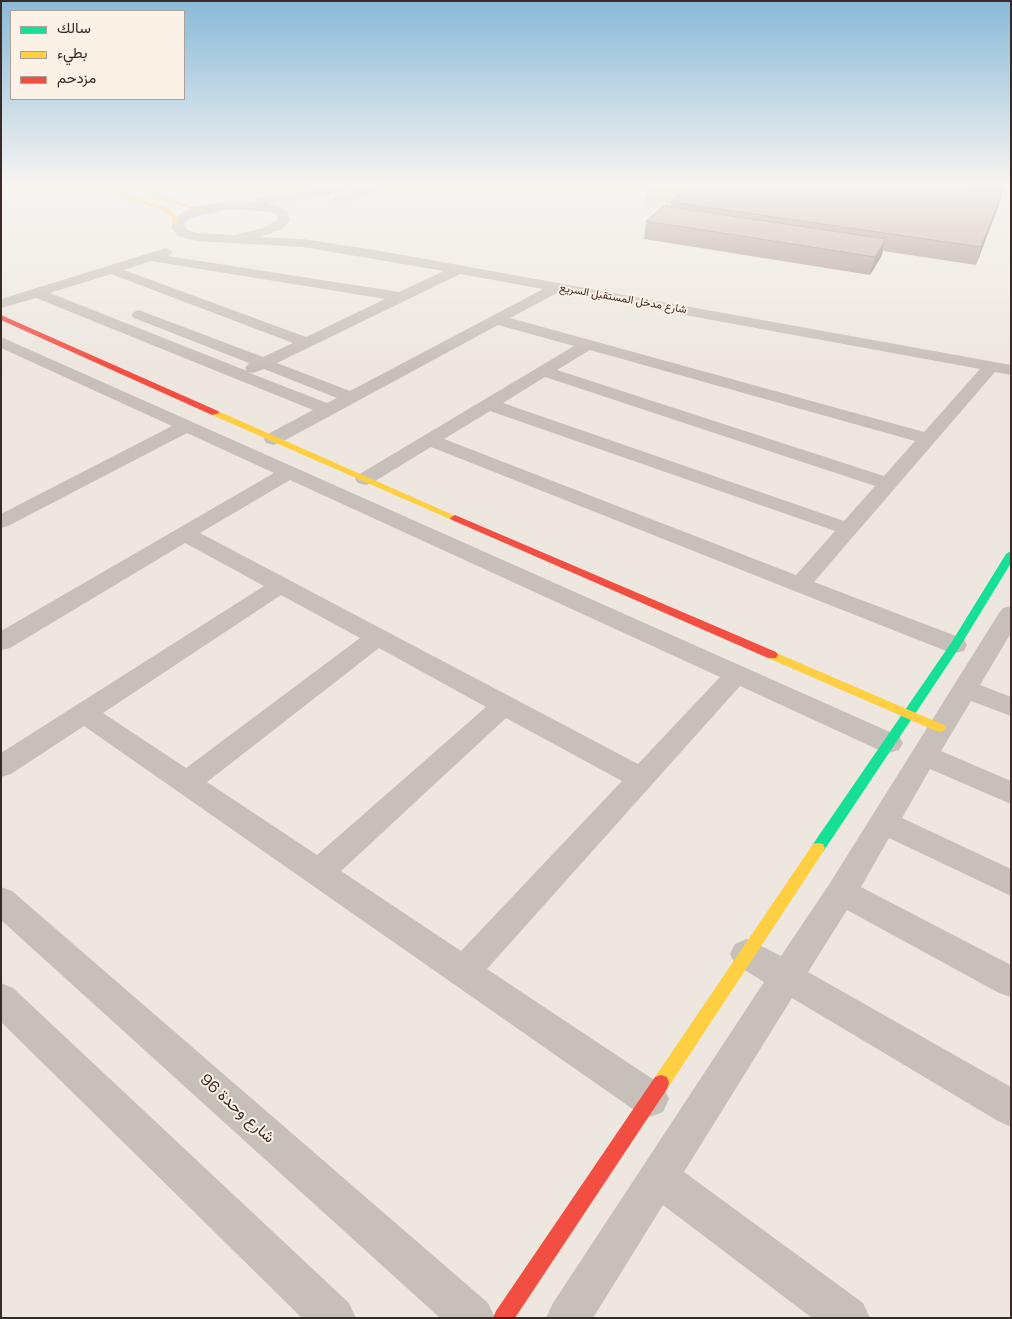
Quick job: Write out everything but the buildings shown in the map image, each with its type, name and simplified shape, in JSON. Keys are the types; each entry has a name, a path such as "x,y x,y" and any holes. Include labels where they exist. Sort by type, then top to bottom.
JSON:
{"street":[{"path":"1,294 138,252 147,247"},
{"path":"1,304 183,247"},
{"name":"شارع مدخل المستقبل السريع","path":"324,247 557,287 641,297 1011,357"},
{"name":"شارع مدخل المستقبل السريع","path":"386,247 1011,370"},
{"path":"150,257 402,297"},
{"path":"239,374 459,269"},
{"path":"110,270 306,342"},
{"path":"61,285 88,296"},
{"path":"273,439 557,287"},
{"path":"37,293 328,410"},
{"path":"125,310 351,397"},
{"path":"1,316 273,439 908,714 932,741 1011,793"},
{"path":"498,320 928,439"},
{"path":"1,342 889,743"},
{"path":"365,479 587,344"},
{"path":"800,584 991,367"},
{"path":"543,371 888,484"},
{"path":"488,404 848,529"},
{"path":"1,522 187,426"},
{"path":"429,440 955,645"},
{"path":"2,641 289,472"},
{"path":"185,534 642,779"},
{"path":"503,1318 955,645 1011,554"},
{"path":"1,767 280,585"},
{"path":"568,1318 841,892 1011,613"},
{"path":"187,783 378,637"},
{"path":"464,972 738,674"},
{"path":"965,689 1011,707"},
{"path":"318,873 504,705"},
{"path":"84,713 650,1099"},
{"path":"883,822 1011,883"},
{"path":"841,892 1011,982"},
{"name":"شارع وحدة 96","path":"1,900 474,1318"},
{"path":"747,954 1011,1108"},
{"path":"1,999 334,1318"},
{"path":"658,1177 848,1318"}],"traffic: fast":[{"path":"818,848 955,645 1011,554"}],"traffic: slow":[{"path":"215,413 455,518"},
{"path":"772,655 940,728"},
{"path":"661,1083 818,848"}],"traffic: jam":[{"path":"1,317 215,413"},
{"path":"455,518 772,655"},
{"path":"503,1318 661,1083"}]}
